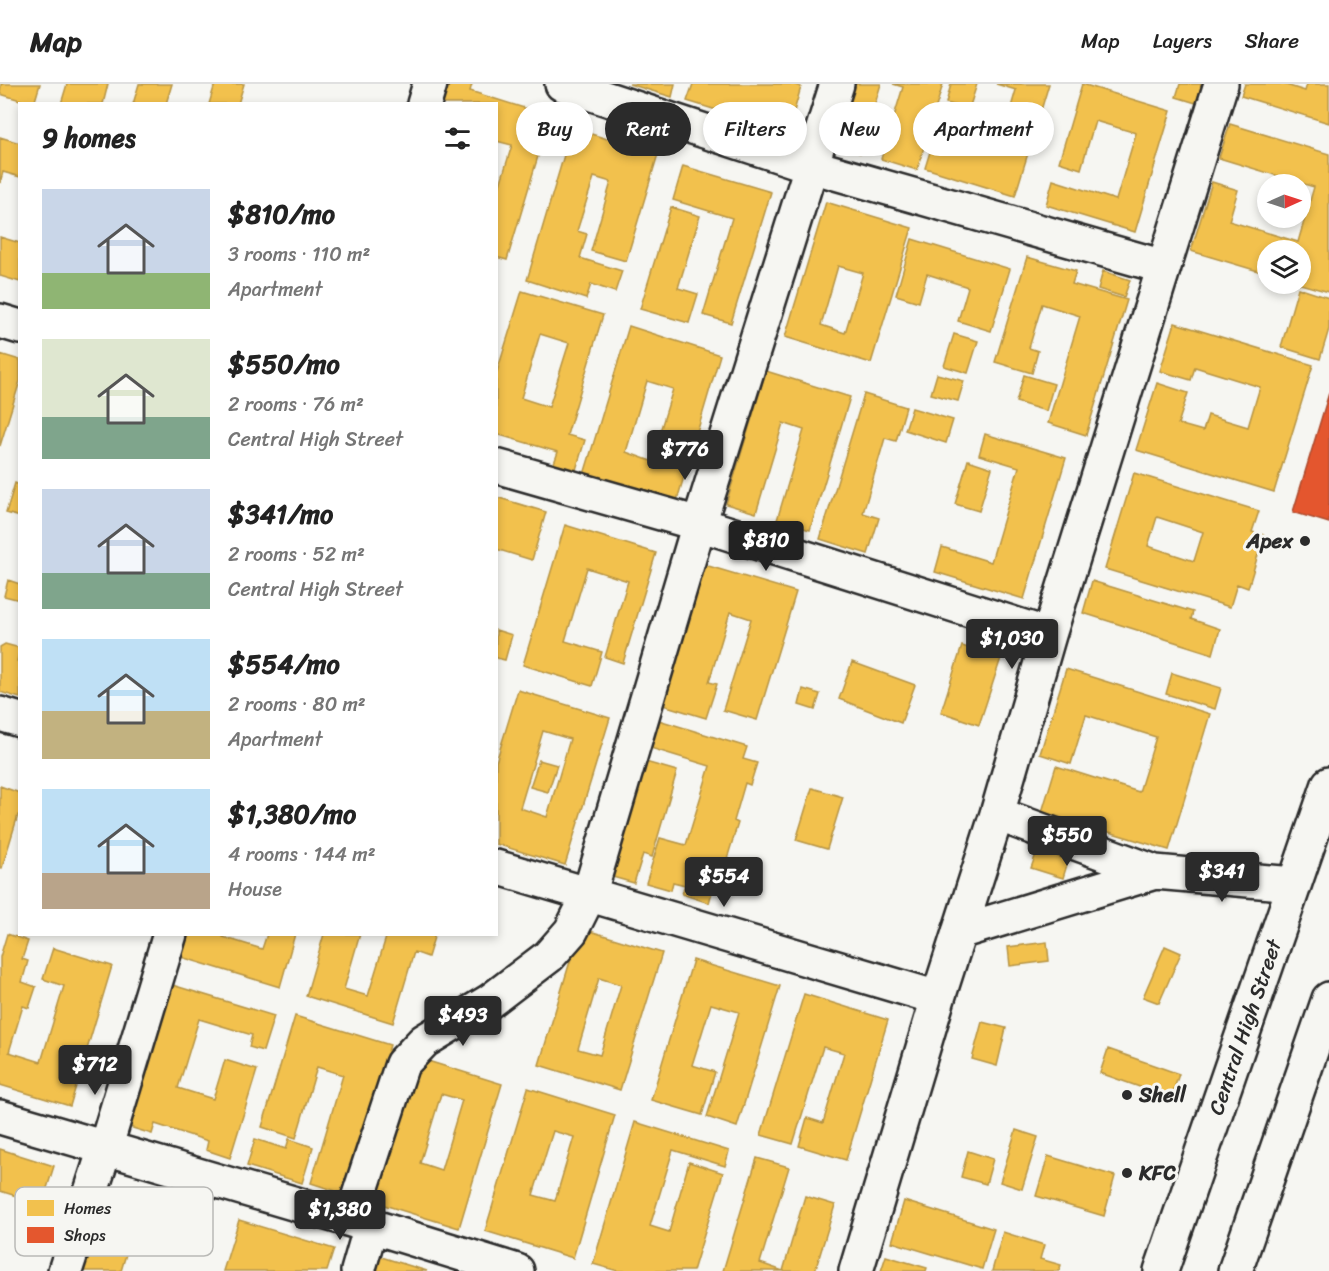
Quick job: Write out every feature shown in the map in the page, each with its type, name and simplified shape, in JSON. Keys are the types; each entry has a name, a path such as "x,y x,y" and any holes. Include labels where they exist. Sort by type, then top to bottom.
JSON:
{"main road":[{"path":"425,102 430,84"},
{"path":"562,84 811,166 1164,267"},
{"path":"358,1271 361,1223 402,1064 424,1041 490,1000 549,956 571,931 590,895 699,524 837,84"},
{"path":"856,1271 938,998 997,814 1049,635 1221,84"},
{"path":"0,321 18,326"},
{"path":"498,467 699,524 1049,635"},
{"path":"0,714 18,719"},
{"name":"Central High Street","path":"1161,1271 1329,784"},
{"path":"997,814 1155,872 1294,884"},
{"path":"498,868 938,998"},
{"path":"959,932 1155,872"},
{"path":"93,1187 169,936"},
{"path":"1235,1271 1329,999"},
{"path":"0,1117 517,1271"},
{"path":"65,1271 70,1256"}],"building: Homes":[{"path":"1,84 40,84 35,102 0,94"},
{"path":"67,84 108,84 104,102 62,102"},
{"path":"139,84 172,84 167,102 134,102"},
{"path":"215,84 244,84 239,102 210,102"},
{"path":"446,84 450,86 451,84 472,84 470,91 516,105 516,156 538,156 507,260 498,258 498,191 512,145 498,142 498,102 435,102"},
{"path":"629,84 675,84 672,97"},
{"path":"693,84 793,84 801,87 797,102 703,102 703,106 687,101"},
{"path":"847,84 881,84 876,102 842,102"},
{"path":"893,84 943,84 938,102 913,102 913,156 921,156 917,170 881,159 882,156 901,156 901,102 898,102 903,87"},
{"path":"951,84 977,84 971,102 946,102"},
{"path":"996,84 1049,84 1044,102 1013,102 1016,90"},
{"path":"1082,84 1171,111 1135,232 1046,205 1053,180 1116,200 1136,133 1095,121 1081,169 1059,162"},
{"path":"1180,84 1202,84 1196,103 1176,97"},
{"path":"1245,84 1283,84 1305,91 1307,84 1329,84 1329,123 1241,96"},
{"path":"1230,124 1329,154 1329,292 1311,287 1311,240 1299,240 1302,228 1311,228 1311,197 1314,187 1311,186 1311,174 1271,174 1219,158"},
{"path":"593,135 605,138 605,156 657,156 626,261 591,251 611,182 594,177 577,231 587,234 580,258 622,271 615,292 591,284 586,299 527,280 564,156 593,156"},
{"path":"0,137 18,142 18,176 3,172 0,183"},
{"path":"929,156 1027,156 1015,196 925,168"},
{"path":"683,166 771,192 731,323 703,315 732,218 673,200"},
{"path":"1212,182 1238,190 1229,221 1291,240 1257,240 1257,271 1191,251"},
{"path":"826,202 912,228 871,363 785,337","holes":["838,266 863,273 845,333 821,325"]},
{"path":"671,207 700,216 678,288 698,294 689,323 640,309"},
{"path":"0,237 18,242 18,281 0,276"},
{"path":"912,239 1010,269 991,331 958,321 968,287 927,274 919,302 896,295"},
{"path":"1027,257 1076,271 1072,284 1127,300 1086,435 1048,423 1080,316 1042,304 1029,348 1038,351 1032,373 995,362"},
{"path":"1103,271 1130,280 1124,297 1098,289"},
{"path":"522,291 603,315 567,435 585,440 575,473 553,466 558,452 498,435 498,369","holes":["540,334 569,343 549,407 521,398"]},
{"path":"1311,292 1329,298 1329,329 1320,359 1281,347 1296,294"},
{"path":"1175,323 1313,365 1274,492 1136,450 1157,383 1188,393 1178,424 1203,431 1208,415 1248,427 1260,387 1195,367 1191,380 1160,371"},
{"path":"629,326 720,355 675,507 583,478","holes":["647,381 673,389 651,461 626,452"]},
{"path":"954,334 978,341 968,373 944,366"},
{"path":"0,354 18,359 18,388 0,446"},
{"path":"766,371 850,397 810,530 777,520 804,430 783,423 756,513 726,504"},
{"path":"937,374 964,381 958,401 931,394"},
{"path":"1024,375 1054,384 1046,411 1016,402"},
{"path":"864,394 906,407 896,441 885,438 863,513 879,518 868,554 820,539"},
{"path":"912,408 953,420 946,443 905,430"},
{"path":"985,434 1066,458 1024,599 935,572 942,547 991,562 1019,467 979,455"},
{"path":"968,460 992,468 979,511 955,504"},
{"path":"1134,473 1259,511 1252,532 1264,535 1248,588 1237,584 1230,607 1105,569","holes":["1157,517 1203,532 1194,561 1148,546"]},
{"path":"15,483 18,484 18,516 6,513"},
{"path":"498,498 546,512 532,560 498,550"},
{"path":"565,525 656,553 623,663 605,657 628,581 587,568 565,641 602,652 592,686 523,665"},
{"path":"705,565 796,592 757,720 723,710 751,619 730,612 709,682 717,684 706,718 663,705"},
{"path":"8,580 18,583 18,600 4,596"},
{"path":"1092,581 1193,612 1191,619 1220,629 1213,654 1083,613"},
{"path":"498,631 512,635 505,660 498,658"},
{"path":"5,644 18,647 18,697 0,692 0,647"},
{"path":"962,646 1001,658 979,725 941,712"},
{"path":"852,662 915,685 901,723 839,699"},
{"path":"1066,669 1210,714 1169,850 1042,812 1056,766 1139,792 1156,737 1086,715 1071,764 1040,754"},
{"path":"1172,673 1221,688 1215,709 1166,694"},
{"path":"803,689 820,694 815,710 799,705"},
{"path":"518,690 610,718 565,865 498,845 498,755","holes":["543,731 570,739 547,817 520,808"]},
{"path":"652,718 747,747 743,759 757,763 750,785 745,783 734,821 738,823 723,872 718,870 709,903 682,894 685,885 673,882 671,890 646,883 660,838 686,845 710,766 644,746"},
{"path":"539,760 557,765 548,792 530,787"},
{"path":"642,761 677,771 652,857 643,854 634,883 609,876"},
{"path":"0,786 18,792 18,815 2,868 0,868"},
{"path":"812,788 843,797 827,849 796,840"},
{"path":"1041,840 1071,851 1063,878 1031,868"},
{"path":"580,928 662,953 620,1090 539,1065","holes":["599,978 621,985 600,1055 578,1049"]},
{"path":"7,934 28,941 22,959 28,961 22,982 36,987 29,1008 23,1006 9,1052 41,1062 64,986 43,979 53,948 112,966 70,1106 0,1085 0,957"},
{"path":"186,936 223,936 262,949 266,936 294,936 280,987 181,957"},
{"path":"323,936 359,936 344,989 368,996 386,936 434,936 428,957 414,952 393,1023 306,996"},
{"path":"1047,942 1049,961 1010,966 1008,947"},
{"path":"1165,946 1181,953 1159,1003 1143,997"},
{"path":"693,960 780,986 737,1127 707,1117 739,1012 711,1004 692,1065 715,1072 702,1115 651,1100"},
{"path":"169,984 274,1016 263,1051 249,1047 252,1035 199,1019 178,1088 213,1099 225,1060 257,1070 230,1158 206,1150 208,1141 155,1124 152,1134 126,1126"},
{"path":"804,994 888,1020 846,1160 799,1146 807,1118 823,1123 844,1053 823,1047 793,1144 761,1135"},
{"path":"295,1016 390,1045 345,1194 311,1183 343,1075 317,1067 296,1138 262,1127"},
{"path":"982,1022 1006,1028 997,1066 972,1059"},
{"path":"1108,1049 1179,1074 1171,1098 1100,1073"},
{"path":"415,1057 502,1084 459,1228 371,1201","holes":["441,1094 462,1100 441,1170 420,1163"]},
{"path":"528,1088 615,1115 573,1258 485,1231","holes":["553,1131 574,1137 555,1201 533,1195"]},
{"path":"635,1122 729,1151 725,1166 673,1150 650,1226 669,1232 689,1162 723,1173 693,1271 618,1271 593,1264"},
{"path":"1016,1130 1038,1137 1022,1189 1000,1182"},
{"path":"255,1139 286,1149 289,1139 313,1147 302,1183 247,1166"},
{"path":"0,1149 54,1166 47,1187 15,1187 15,1196 0,1191"},
{"path":"968,1151 993,1159 986,1184 961,1177"},
{"path":"1048,1156 1115,1176 1104,1216 1036,1196"},
{"path":"757,1158 789,1167 760,1263 783,1271 723,1271"},
{"path":"805,1196 835,1205 815,1271 783,1271"},
{"path":"904,1201 994,1229 982,1269 892,1242"},
{"path":"239,1220 334,1249 327,1271 223,1271"},
{"path":"1003,1232 1044,1245 1040,1259 1061,1265 1059,1271 992,1271"},
{"path":"87,1256 126,1256 121,1271 82,1271"},
{"path":"378,1256 427,1271 374,1271"},
{"path":"886,1256 927,1268 926,1271 881,1271"}],"building: Shops":[{"path":"1329,393 1329,523 1293,512"}],"place":[{"name":"Apex","path":"1305,541"},
{"name":"Shell","path":"1127,1095"},
{"name":"KFC","path":"1127,1173"}]}
